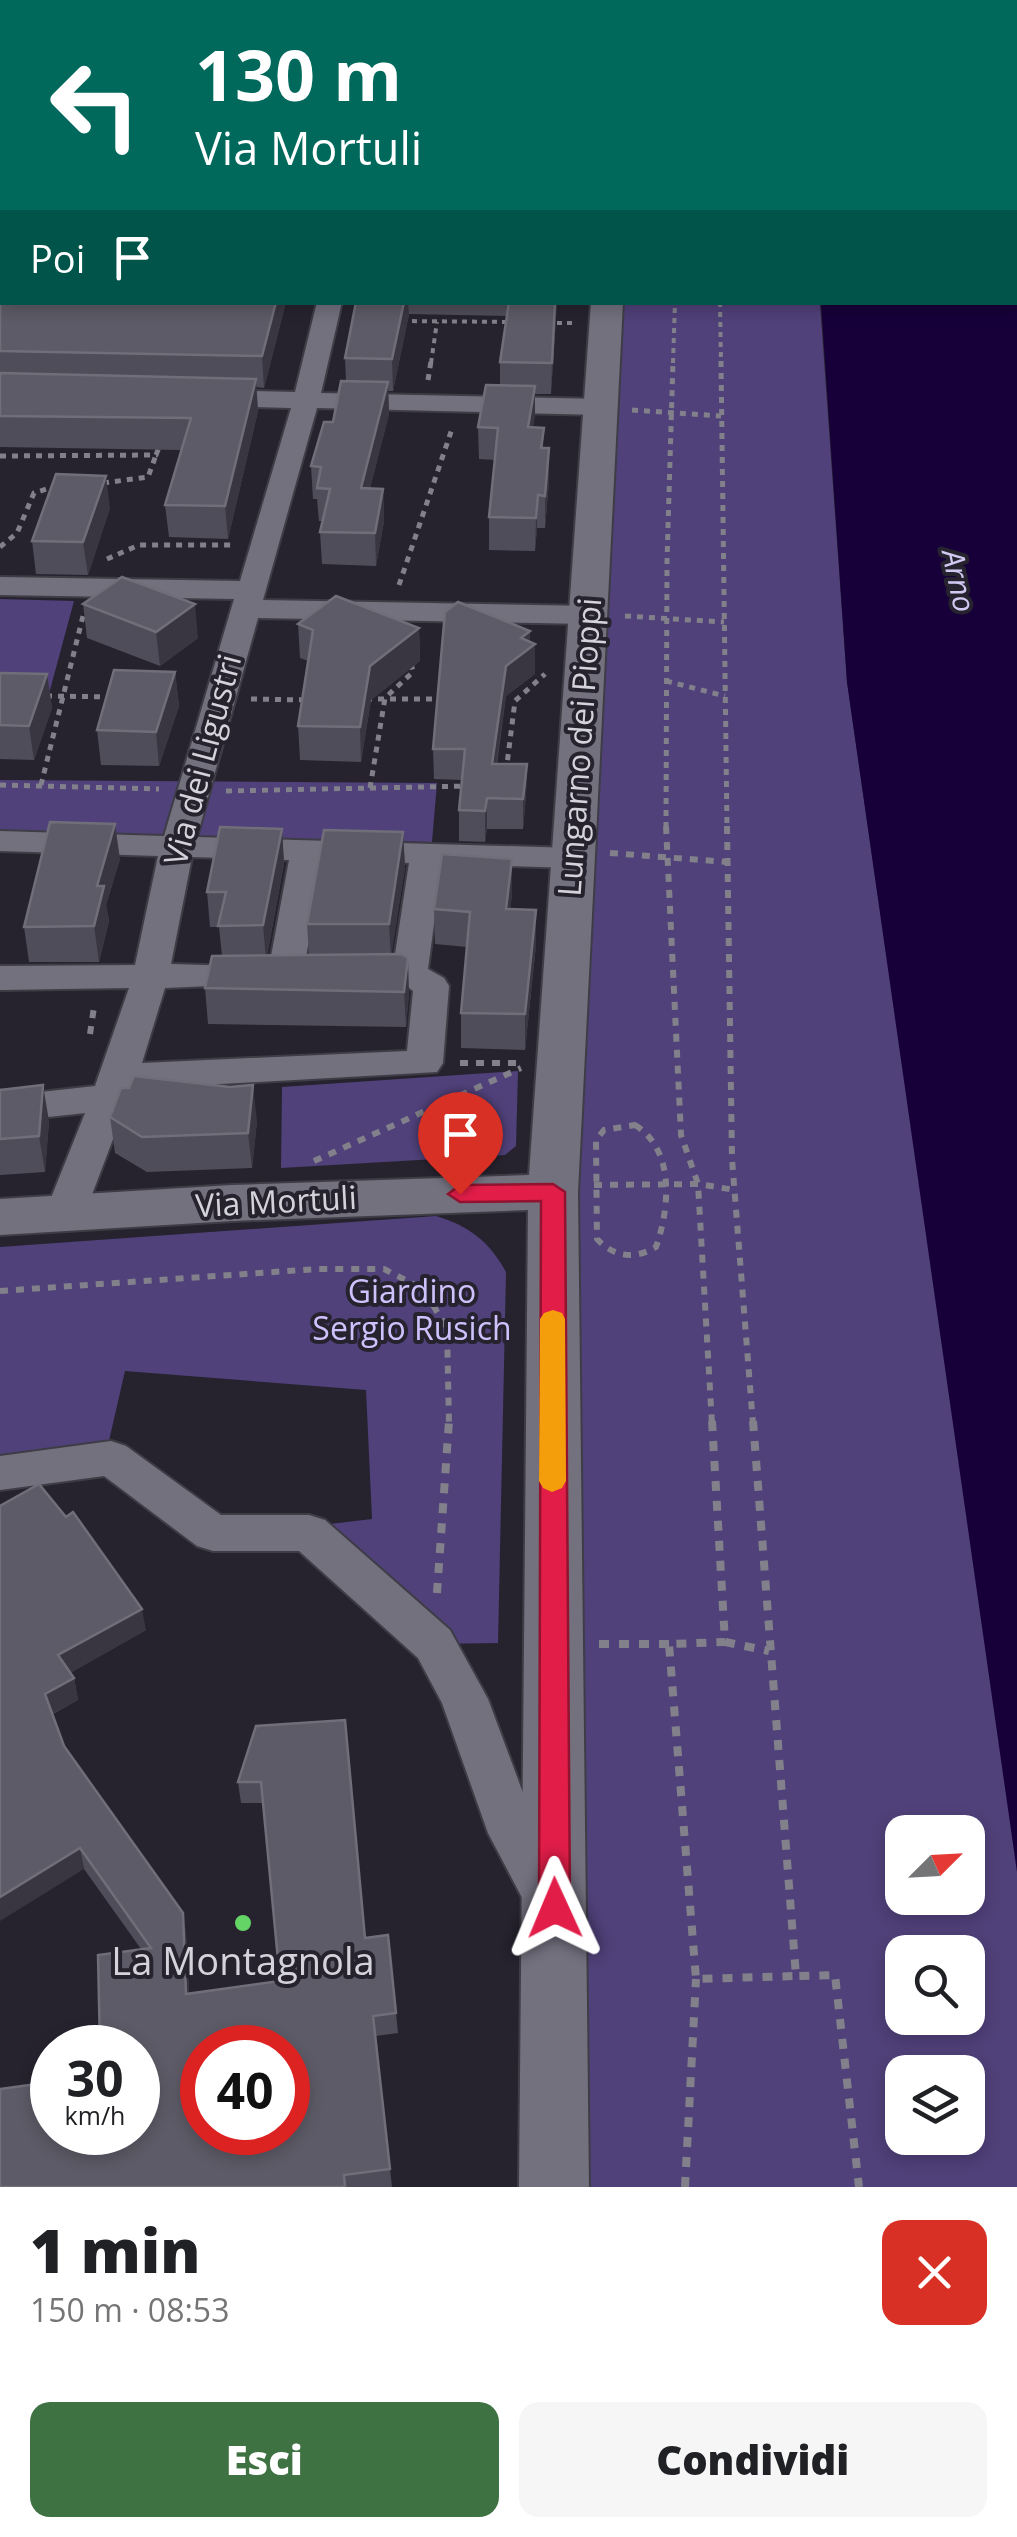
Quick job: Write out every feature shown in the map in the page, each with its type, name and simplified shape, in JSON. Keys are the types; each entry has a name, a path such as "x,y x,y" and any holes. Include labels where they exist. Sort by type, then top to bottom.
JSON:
{"street":[{"name":"Via dei Ligustri","path":"65,1213 151,976 177,848 306,402 328,311"},
{"name":"Lungarno dei Pioppi","path":"554,2187 555,1908 574,1188 572,614 611,408 606,313"},
{"path":"177,396 611,408"},
{"path":"0,586 247,599 374,612 572,614"},
{"path":"0,841 573,855"},
{"path":"0,978 303,974 308,850"},
{"path":"0,1102 4,1109 113,1087 424,1063 431,986 392,974 427,854"},
{"name":"Via Mortuli","path":"0,1217 574,1188"},
{"path":"0,1473 111,1458 213,1532 309,1533 434,1644 464,1699 513,1834 555,1908"}],"path":[{"path":"675,305 666,617 668,856 681,1135 698,1184 725,1642"},
{"path":"720,305 736,1190 768,1651 796,1976"},
{"path":"328,311 437,322 606,313"},
{"path":"424,404 437,322"},
{"path":"92,484 148,477 177,396"},
{"path":"374,612 398,585 460,404"},
{"path":"611,408 721,416"},
{"path":"0,456 156,455"},
{"path":"0,547 17,533 34,494 54,486 74,485"},
{"path":"41,785 91,590 107,558 126,548 237,544 267,533"},
{"path":"370,788 385,698 413,672 408,642 446,613"},
{"path":"496,701 515,701 545,676 572,614"},
{"path":"666,617 724,622"},
{"path":"666,681 725,696"},
{"path":"31,696 121,697"},
{"path":"219,699 314,700"},
{"path":"350,699 459,700"},
{"path":"504,786 515,701"},
{"path":"0,785 194,790 474,786"},
{"path":"573,855 668,856 728,862"},
{"path":"306,1165 532,1064 424,1063"},
{"path":"634,1125 652,1135 660,1150 663,1184 663,1222 656,1247 630,1256 612,1252 597,1240 574,1188 604,1130 634,1125"},
{"path":"574,1188 698,1184 736,1190"},
{"path":"0,1290 318,1269 384,1269 422,1289 447,1328 450,1405 434,1644"},
{"path":"592,1644 725,1642 768,1651"},
{"path":"669,1644 696,1979 685,2187"},
{"path":"696,1979 835,1975 859,2187"}],"green space":[{"path":"619,305 820,305 847,682 1017,1857 1017,2187 581,2187 577,1192"},
{"path":"0,599 74,601 50,690 0,692"},
{"path":"0,780 437,783 432,842 0,832"},
{"path":"518,1071 516,1146 505,1155 281,1168 282,1087"},
{"name":"Giardino Sergio Rusich","path":"436,1216 477,1236 506,1272 498,1643 434,1644 305,1527 372,1519 366,1390 125,1371 108,1445 0,1463 0,1247"}],"water":[{"name":"Arno","path":"821,305 1017,305 1017,1872 847,682"}],"building":[{"path":"0,305 275,305 262,356 0,351"},
{"path":"355,305 403,305 392,359 345,358"},
{"path":"509,305 555,305 552,363 500,362"},
{"path":"0,373 256,379 225,506 165,505 191,418 0,416"},
{"path":"341,381 388,382 361,488 383,489 375,533 320,532 330,489 317,488 321,467 311,466 324,422 333,422"},
{"path":"486,385 535,386 528,427 544,428 541,448 549,448 545,496 538,495 536,518 489,517 498,428 478,427"},
{"path":"56,474 106,476 83,542 32,541"},
{"path":"122,577 195,604 156,632 83,604"},
{"path":"336,596 419,628 370,666 360,727 298,726 313,630 298,624"},
{"path":"458,602 530,631 521,638 535,644 506,666 492,764 527,764 523,799 487,798 485,811 459,810 465,749 433,749 445,612"},
{"path":"114,670 175,672 156,732 97,730"},
{"path":"0,673 47,674 29,726 0,725"},
{"path":"50,822 115,824 97,886 104,886 94,926 24,927"},
{"path":"220,827 282,829 263,925 218,926 226,892 207,892"},
{"path":"324,830 403,832 389,924 307,924"},
{"path":"442,854 512,859 506,909 536,910 525,1014 461,1013 470,912 434,909"},
{"path":"401,954 408,958 404,992 205,988 212,956"},
{"path":"134,1076 230,1087 253,1085 248,1133 142,1137 110,1117 121,1088 129,1088"},
{"path":"43,1085 39,1136 0,1139 0,1090"},
{"path":"39,1484 66,1517 73,1512 142,1609 58,1655 74,1678 45,1694 64,1746 183,1913 186,1994 280,1981 261,1782 238,1782 256,1726 345,1720 365,1938 388,1935 396,2013 373,2016 390,2169 344,2175 345,2187 0,2187 0,2089 30,2085 30,2155 160,2155 160,2025 100,2025 98,1955 151,1948 80,1848 0,1897 0,1506"}],"slow traffic":[{"path":"552,1481 553,1319"}],"place":[{"name":"La Montagnola","path":"243,1923"}],"route":[{"path":"460,1194 553,1192 555,1908"}]}
